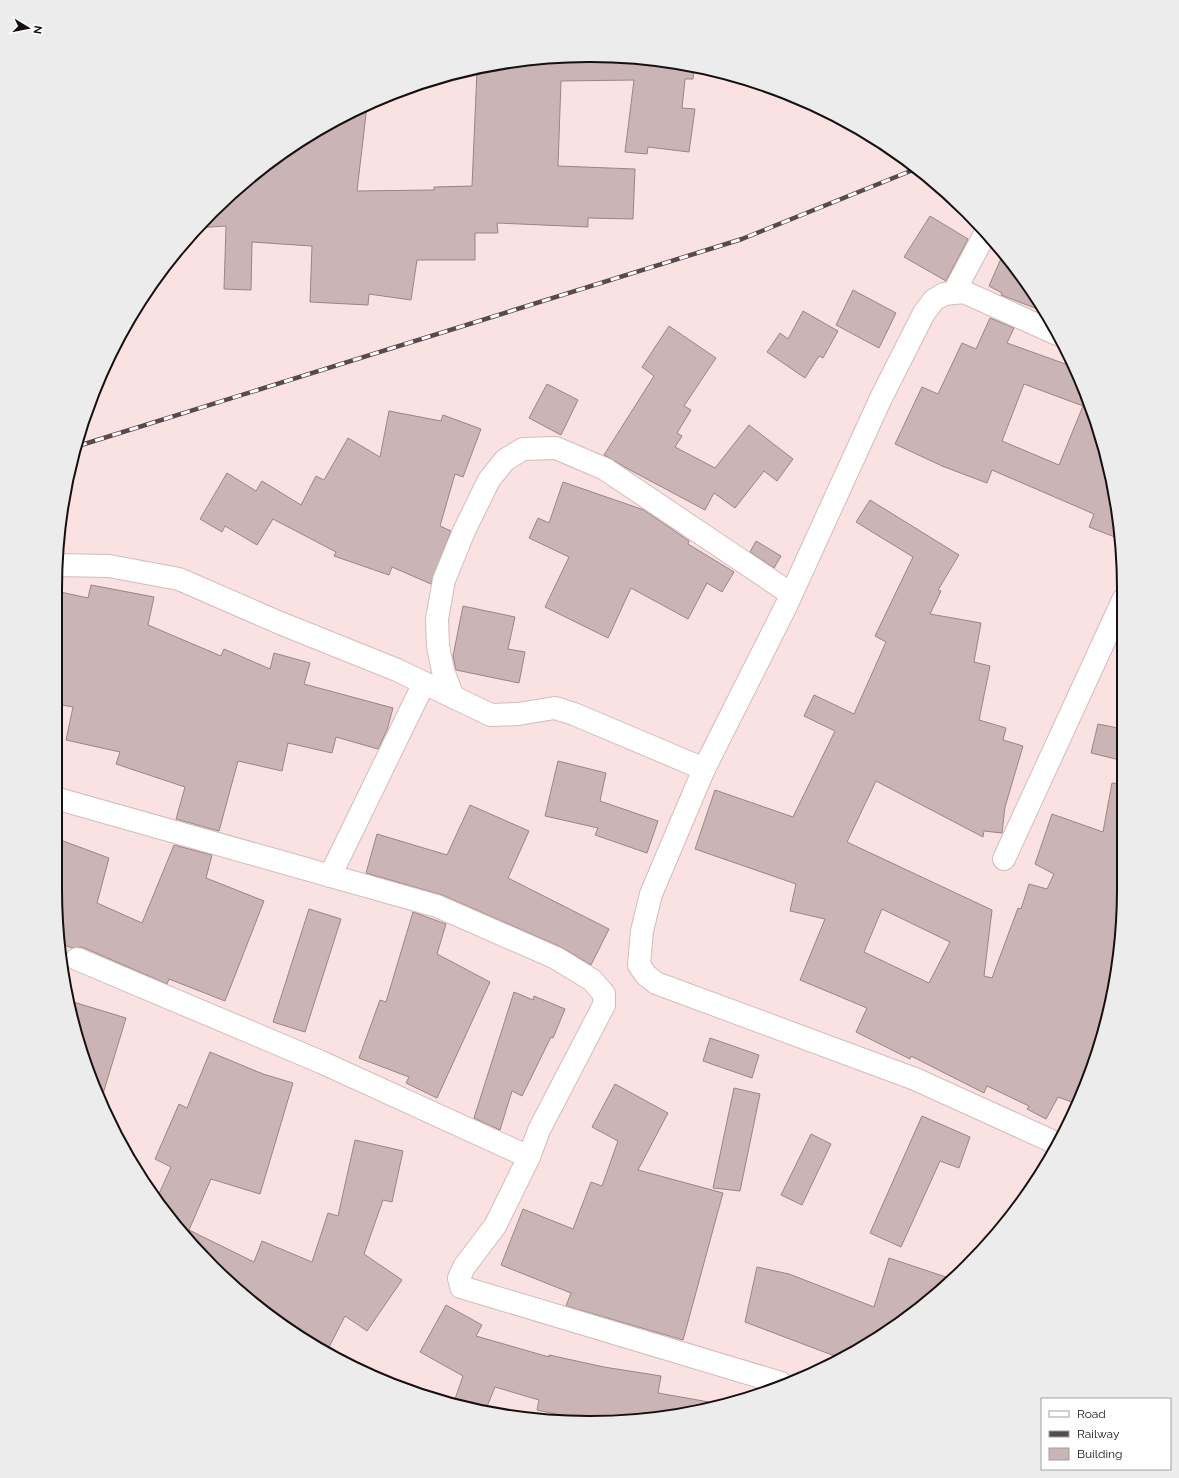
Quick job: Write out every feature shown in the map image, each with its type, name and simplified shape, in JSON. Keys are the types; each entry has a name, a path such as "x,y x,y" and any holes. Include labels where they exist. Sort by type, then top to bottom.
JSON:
{"street":[{"path":"954,292 983,238"},
{"path":"1048,330 964,292 944,294 934,300 924,313 881,398 791,594 704,769 651,894 642,930 639,965 646,975 656,983 915,1079 1052,1141"},
{"path":"330,876 432,680 438,646 437,619 444,580 464,531 489,480 506,460 523,449 556,448 605,469 791,594"},
{"path":"63,565 109,566 179,579 280,623 396,670 432,680 453,697 490,715 518,714 555,708 574,714 704,769"},
{"path":"1004,859 1117,613"},
{"path":"62,800 437,906 556,958 592,980 604,994 604,1005 539,1130 529,1157 495,1226 464,1267 459,1278 461,1287 776,1382"},
{"path":"77,959 321,1062 529,1157"}],"building":[{"path":"590,62 624,63 694,72 693,79 685,79 682,108 695,109 689,152 648,147 647,154 625,152 634,80 561,81 558,166 635,169 633,219 588,218 588,227 497,223 498,233 475,233 475,260 417,260 411,300 369,294 368,305 310,302 312,246 252,242 251,290 224,289 226,226 207,227 242,193 268,171 296,151 366,111 357,191 434,190 434,187 472,186 477,74 555,63"},
{"path":"930,216 968,239 946,281 904,257"},
{"path":"1001,259 1035,308 1001,295 1002,293 989,286"},
{"path":"853,290 896,313 879,348 836,325"},
{"path":"803,311 838,331 823,358 819,356 805,378 767,352 780,333 788,339"},
{"path":"990,318 1014,328 1007,343 1067,364 1089,420 1099,453 1107,487 1114,537 1089,527 1094,514 992,470 987,483 942,466 895,444 922,387 938,394 962,343 976,349","holes":["1024,384 1083,406 1059,465 1002,441"]},
{"path":"669,326 716,358 684,406 691,410 677,433 682,436 675,447 715,468 749,425 793,459 777,481 764,471 735,508 714,493 705,510 604,455 654,376 642,367"},
{"path":"547,384 578,400 561,435 529,418"},
{"path":"389,411 441,421 443,415 481,429 463,477 455,474 440,526 451,531 431,584 392,567 389,575 334,556 336,552 273,519 257,545 225,526 222,532 200,519 227,473 256,491 262,481 301,505 316,476 324,480 348,438 380,457"},
{"path":"563,482 644,510 689,541 688,544 734,572 722,592 707,583 688,619 631,588 608,638 545,607 569,557 529,538 538,518 549,523"},
{"path":"870,500 959,555 938,590 941,591 930,614 981,623 974,662 990,666 979,720 1006,728 1003,740 1023,746 1005,807 1002,833 984,831 983,837 876,781 847,842 992,910 984,976 992,978 1018,908 1021,909 1029,884 1047,889 1054,874 1035,864 1052,814 1103,832 1112,783 1117,783 1116,923 1107,991 1089,1058 1072,1102 1058,1097 1046,1119 1027,1109 1029,1106 987,1086 984,1093 911,1056 910,1059 856,1032 867,1008 800,980 825,919 790,911 796,884 695,849 715,790 793,817 835,731 804,716 814,695 854,714 886,642 875,636 913,557 856,522","holes":["882,909 950,942 929,983 864,952"]},
{"path":"756,541 781,556 774,568 750,552"},
{"path":"91,585 154,597 148,625 221,656 224,649 270,669 274,653 310,663 304,684 393,708 387,730 378,749 336,737 332,753 288,743 282,771 238,761 219,831 176,819 185,787 116,764 120,752 66,740 73,707 62,705 62,592 88,598"},
{"path":"463,606 515,617 508,649 525,652 519,683 456,670 453,656"},
{"path":"1098,724 1117,728 1117,759 1091,753"},
{"path":"558,761 606,773 600,801 658,821 647,853 595,835 598,828 545,816"},
{"path":"470,805 529,831 508,878 609,929 591,965 561,947 442,895 366,873 377,834 447,855"},
{"path":"62,841 109,858 97,903 142,923 174,845 212,855 206,878 264,901 225,1001 169,979 167,984 82,947 72,948 66,945 63,923"},
{"path":"309,909 341,919 305,1032 273,1022"},
{"path":"413,912 446,924 437,954 490,982 437,1098 406,1083 409,1077 359,1058 380,1000 386,1002"},
{"path":"514,992 533,1000 534,996 565,1009 553,1038 551,1037 522,1096 512,1091 500,1130 474,1118"},
{"path":"75,1002 126,1018 103,1093 90,1058"},
{"path":"710,1038 759,1055 752,1078 703,1061"},
{"path":"210,1052 263,1074 293,1083 260,1194 211,1179 189,1230 254,1262 262,1241 312,1262 328,1213 338,1216 355,1140 403,1151 392,1202 383,1200 364,1254 402,1280 367,1331 345,1316 329,1347 296,1327 268,1307 242,1285 193,1236 171,1210 159,1193 171,1167 155,1159 179,1104 187,1108"},
{"path":"615,1084 668,1113 638,1170 723,1193 683,1340 566,1306 571,1293 501,1265 523,1209 573,1229 591,1182 602,1186 618,1141 592,1127"},
{"path":"734,1088 760,1094 740,1191 713,1188"},
{"path":"922,1116 970,1137 959,1168 940,1161 901,1247 870,1233"},
{"path":"811,1134 831,1144 802,1205 781,1195"},
{"path":"889,1258 946,1277 911,1307 883,1327 834,1356 745,1322 757,1267 789,1274 874,1307"},
{"path":"446,1305 482,1325 476,1336 549,1357 549,1355 604,1367 661,1376 658,1393 709,1402 692,1406 624,1415 561,1415 537,1410 539,1400 495,1387 487,1406 455,1399 463,1376 420,1352"}],"railway":[{"path":"83,445 742,239 911,171"}]}
